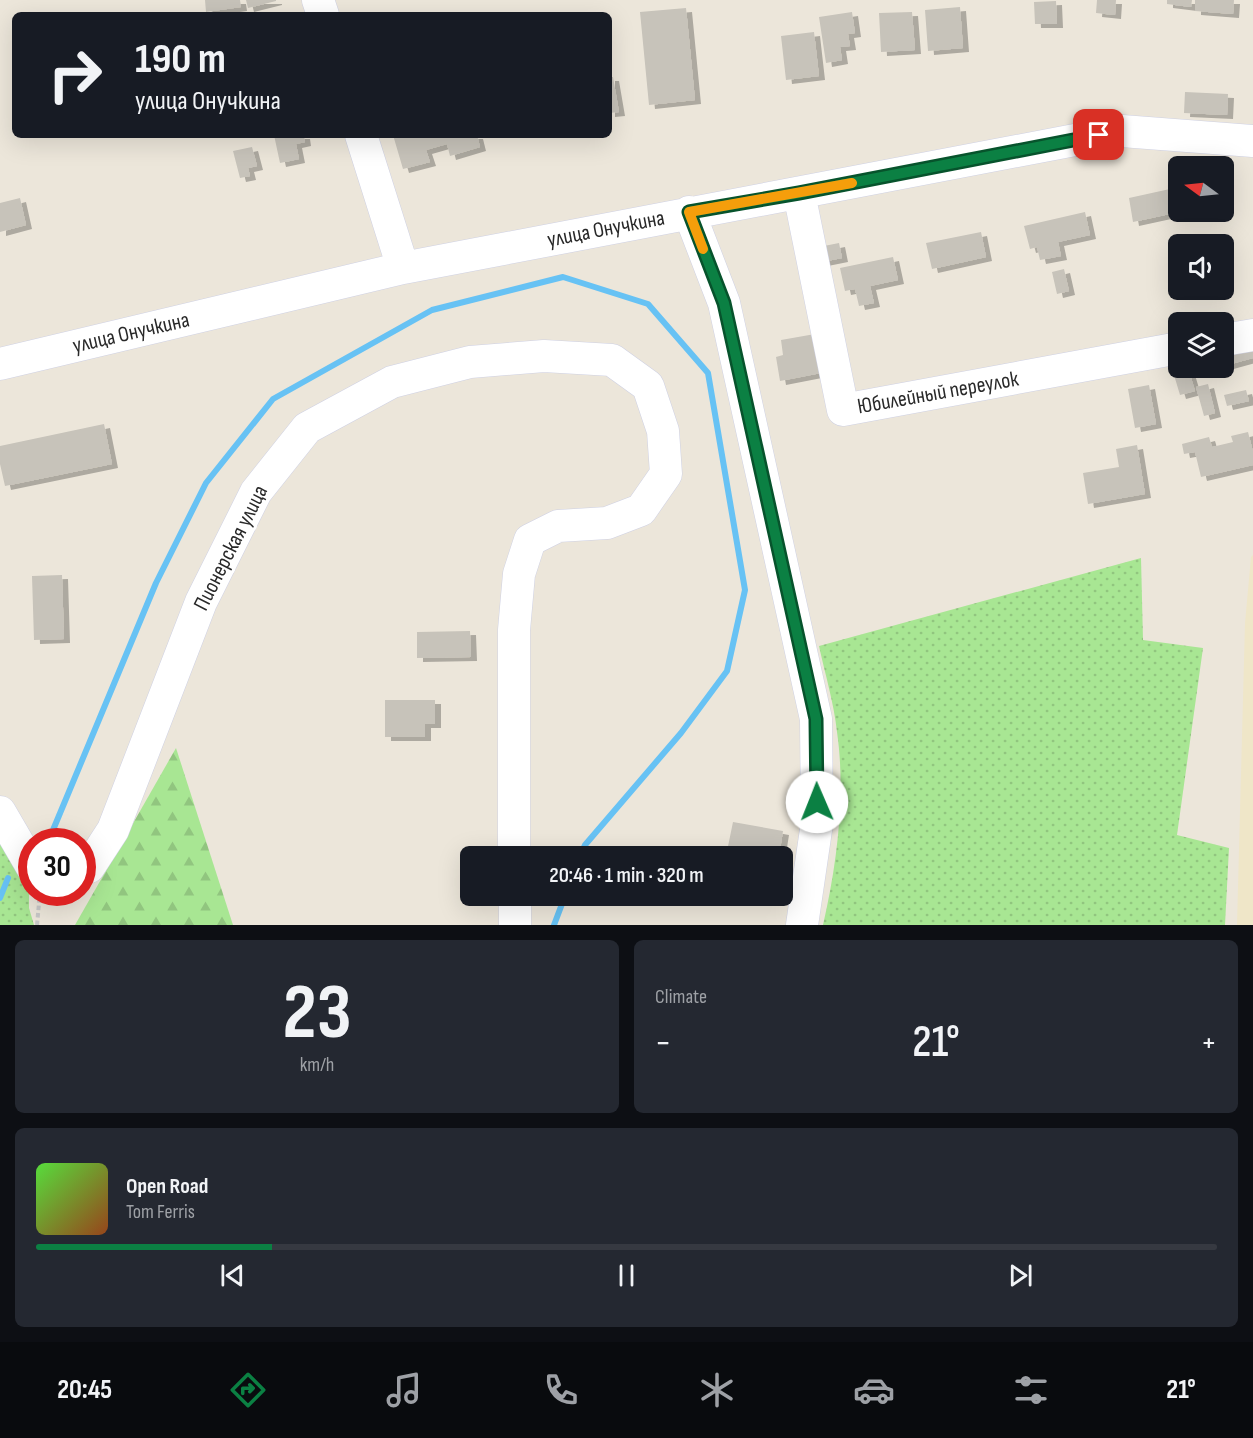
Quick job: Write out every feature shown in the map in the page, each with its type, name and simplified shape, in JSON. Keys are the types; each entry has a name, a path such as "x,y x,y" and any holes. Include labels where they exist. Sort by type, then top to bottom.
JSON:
{"street":[{"name":"улица Онучкина","path":"0,364 403,268 1122,131 1253,141"},
{"path":"362,138 403,268"},
{"name":"Юбилейный переулок","path":"799,193 843,410 1168,350"},
{"path":"689,212 724,303 816,719 817,823 802,925"},
{"path":"1234,338 1253,335"},
{"name":"Пионерская улица","path":"96,856 112,830 201,602 256,492 306,428 392,382 470,362 544,356 612,360 648,386 663,431 666,474 640,510 608,523 558,525 530,540 519,574 514,630 514,846"},
{"path":"0,812 18,843"},
{"path":"515,906 515,925"}],"path":[{"path":"37,925 39,906"}],"shaded area":[{"path":"1253,555 1253,925 1237,925 1245,623"}],"green space":[{"path":"1141,558 1143,640 1203,648 1177,835 1229,848 1225,925 823,925 839,829 841,780 836,721 819,646"},
{"path":"176,748 233,925 75,925 86,906 96,906 96,888"},
{"path":"0,821 18,855 18,906 29,906 34,925 0,925"}],"building":[{"path":"205,0 240,0 241,7 206,12"},
{"path":"246,0 276,0 276,1 248,8"},
{"path":"1097,0 1116,0 1115,15 1096,13"},
{"path":"1167,0 1192,0 1191,7 1167,4"},
{"path":"1195,0 1234,0 1233,14 1195,11"},
{"path":"1056,1 1057,24 1035,24 1034,2"},
{"path":"960,7 963,48 928,51 925,10"},
{"path":"686,8 695,100 649,105 640,12"},
{"path":"852,12 855,33 848,34 850,46 840,47 842,60 826,63 819,17"},
{"path":"912,12 915,50 881,52 879,13"},
{"path":"814,32 819,76 786,80 781,36"},
{"path":"612,77 613,77 619,112 612,113"},
{"path":"1185,92 1228,94 1227,115 1184,113"},
{"path":"275,138 304,138 305,142 296,144 299,159 280,163"},
{"path":"394,138 478,138 480,147 450,156 447,144 426,150 430,162 403,169"},
{"path":"252,147 257,166 248,168 250,176 240,178 233,151"},
{"path":"1168,189 1168,214 1133,222 1129,198"},
{"path":"20,198 26,225 0,232 0,203"},
{"path":"1085,212 1090,235 1058,242 1061,256 1040,260 1037,247 1030,249 1024,226"},
{"path":"981,232 986,257 932,269 926,243"},
{"path":"839,243 842,258 822,262 819,247"},
{"path":"893,257 898,280 870,286 874,303 859,306 855,289 845,291 840,268"},
{"path":"1064,269 1069,291 1057,294 1052,272"},
{"path":"815,334 821,373 780,381 776,357 783,355 781,340"},
{"path":"1253,345 1253,358 1234,363 1234,350"},
{"path":"1175,378 1191,378 1195,391 1180,395"},
{"path":"1208,384 1215,413 1204,416 1196,387"},
{"path":"1149,385 1156,424 1135,428 1128,389"},
{"path":"1246,390 1249,401 1227,406 1224,395"},
{"path":"104,424 112,464 5,486 0,464 0,446"},
{"path":"1248,432 1253,452 1253,465 1201,477 1195,452 1184,454 1182,444 1209,437 1212,447 1233,442 1231,436"},
{"path":"1137,445 1145,494 1088,504 1083,473 1119,467 1116,449"},
{"path":"62,575 64,639 34,640 32,576"},
{"path":"470,631 471,657 417,658 417,632"},
{"path":"385,700 435,700 435,724 425,724 425,737 385,737"},
{"path":"733,822 783,831 781,846 728,846"}],"waterway":[{"path":"54,828 156,583 206,483 273,399 432,310 563,277 648,304 708,373 745,590 727,671 681,733 585,846"},
{"path":"0,898 8,878"},
{"path":"554,925 561,906"}],"slow traffic":[{"path":"703,249 689,212 852,183"}],"route":[{"path":"817,802 816,719 724,303 689,212 1099,135"}]}
